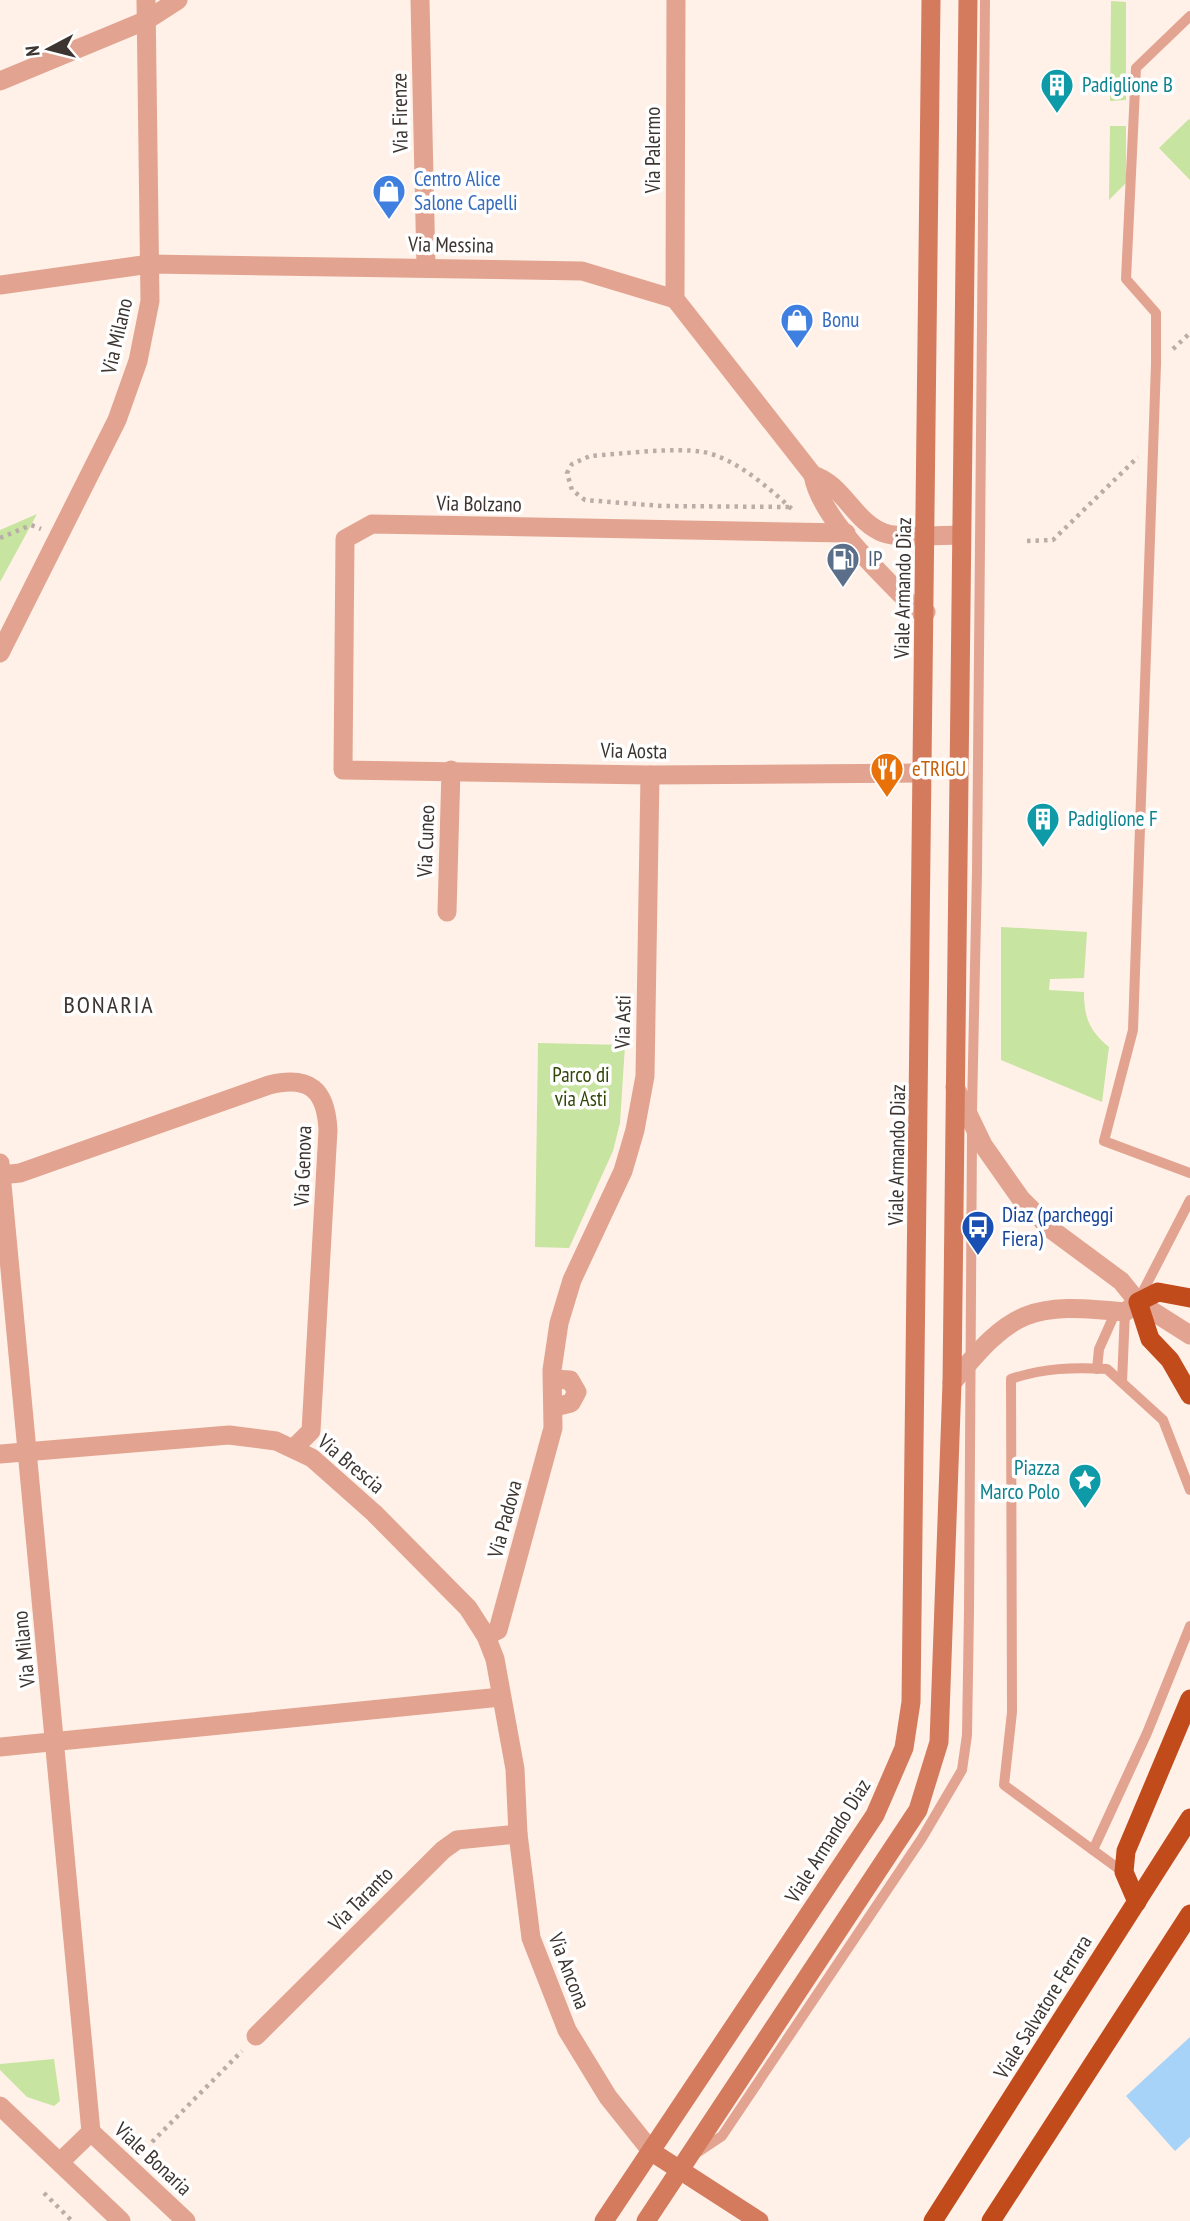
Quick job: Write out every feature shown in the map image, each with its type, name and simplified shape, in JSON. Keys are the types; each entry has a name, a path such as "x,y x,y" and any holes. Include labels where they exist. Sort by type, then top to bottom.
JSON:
{"highway":[{"path":"1190,1298 1158,1292 1126,1309 1170,1360 1190,1395"},
{"path":"1136,1902 1124,1872 1126,1851 1190,1699"},
{"name":"Viale Salvatore Ferrara","path":"933,2221 1190,1818"},
{"path":"991,2221 1190,1914"}],"main road":[{"name":"Viale Armando Diaz","path":"604,2221 874,1815 904,1748 911,1702 925,774 932,0"},
{"path":"646,2221 918,1810 939,1742 952,1383 968,0"},
{"path":"652,2152 684,2164 759,2221"}],"street":[{"name":"Via Milano","path":"0,653 117,420 138,361 150,301 146,0"},
{"path":"0,81 147,20 178,0"},
{"name":"Via Firenze","path":"420,0 426,266"},
{"name":"Via Palermo","path":"675,299 676,0"},
{"name":"Via Messina","path":"0,285 150,264 426,266 582,271 675,299"},
{"path":"675,299 813,475 816,492 846,533 915,609 926,612"},
{"path":"813,475 828,479 866,522 885,534 961,535"},
{"name":"Via Bolzano","path":"342,770 345,539 372,524 846,533"},
{"name":"Via Aosta","path":"342,770 650,775 925,774"},
{"name":"Via Cuneo","path":"447,912 451,770"},
{"name":"Via Asti","path":"553,1379 555,1347 572,1280 623,1171 635,1130 645,1076 650,775"},
{"name":"Via Genova","path":"0,1171 20,1172 282,1082 309,1085 321,1094 327,1111 328,1130 311,1431 295,1447"},
{"path":"956,1087 984,1145 1021,1199 1052,1230 1121,1281 1126,1309"},
{"name":"Via Milano","path":"0,1171 91,2132"},
{"path":"952,1383 970,1361 1010,1322 1040,1309 1074,1306 1126,1309 1190,1335"},
{"name":"Via Padova","path":"486,1636 498,1630 553,1428 553,1379"},
{"name":"Via Brescia","path":"0,1454 229,1435 251,1436 295,1447 313,1458 374,1513 468,1608 486,1636 495,1659"},
{"name":"Via Ancona","path":"495,1659 515,1769 518,1834 531,1938 567,2030 608,2097 652,2152"},
{"path":"0,1747 501,1697"},
{"name":"Via Taranto","path":"256,2036 443,1850 457,1840 518,1834"},
{"path":"0,2106 121,2221"},
{"name":"Viale Bonaria","path":"60,2162 91,2132 186,2221"}],"lane":[{"path":"684,2164 722,2136 922,1838 962,1770 967,1735 971,1118 977,871 985,0"},
{"path":"1190,16 1136,68 1126,279 1156,313 1154,442 1133,1030 1104,1141 1190,1173"},
{"path":"1097,1368 1099,1349 1126,1309 1190,1200"},
{"path":"1122,1382 1126,1309"},
{"path":"1124,1872 1004,1785 1012,1712 1011,1379 1033,1372 1067,1368 1107,1369 1163,1420 1190,1490"},
{"path":"1093,1850 1147,1733 1190,1626"}],"path":[{"path":"1027,541 1053,540 1154,442"},
{"path":"789,507 662,506 585,500 572,490 567,474 572,464 590,456 704,452 734,466 789,507 817,533"},
{"path":"0,538 31,525 58,535"},
{"path":"152,2142 256,2036"},
{"path":"44,2193 72,2221"}],"green space":[{"path":"1111,1 1126,2 1126,100 1110,101"},
{"path":"1190,120 1190,180 1159,148"},
{"path":"1110,126 1126,126 1126,183 1109,200"},
{"path":"37,514 0,582 0,530"},
{"path":"1001,927 1087,932 1084,978 1050,979 1049,990 1084,992 1089,1023 1109,1047 1102,1102 1001,1060"},
{"name":"Parco di via Asti","path":"538,1043 625,1045 620,1123 613,1151 569,1248 535,1247"},
{"path":"54,2059 60,2101 54,2106 27,2097 0,2070 0,2064"}],"water":[{"path":"1190,2037 1190,2137 1175,2151 1126,2096"}],"place":[{"name":"Padiglione B","path":"1057,115"},
{"name":"Centro Alice Salone Capelli","path":"389,221"},
{"name":"Bonu","path":"797,350"},
{"name":"IP","path":"843,589"},
{"name":"eTRIGU","path":"887,799"},
{"name":"Padiglione F","path":"1043,849"},
{"name":"Diaz (parcheggi Fiera)","path":"978,1257"},
{"name":"Piazza Marco Polo","path":"1085,1510"}],"district":[{"name":"BONARIA","path":"109,1005"}]}
